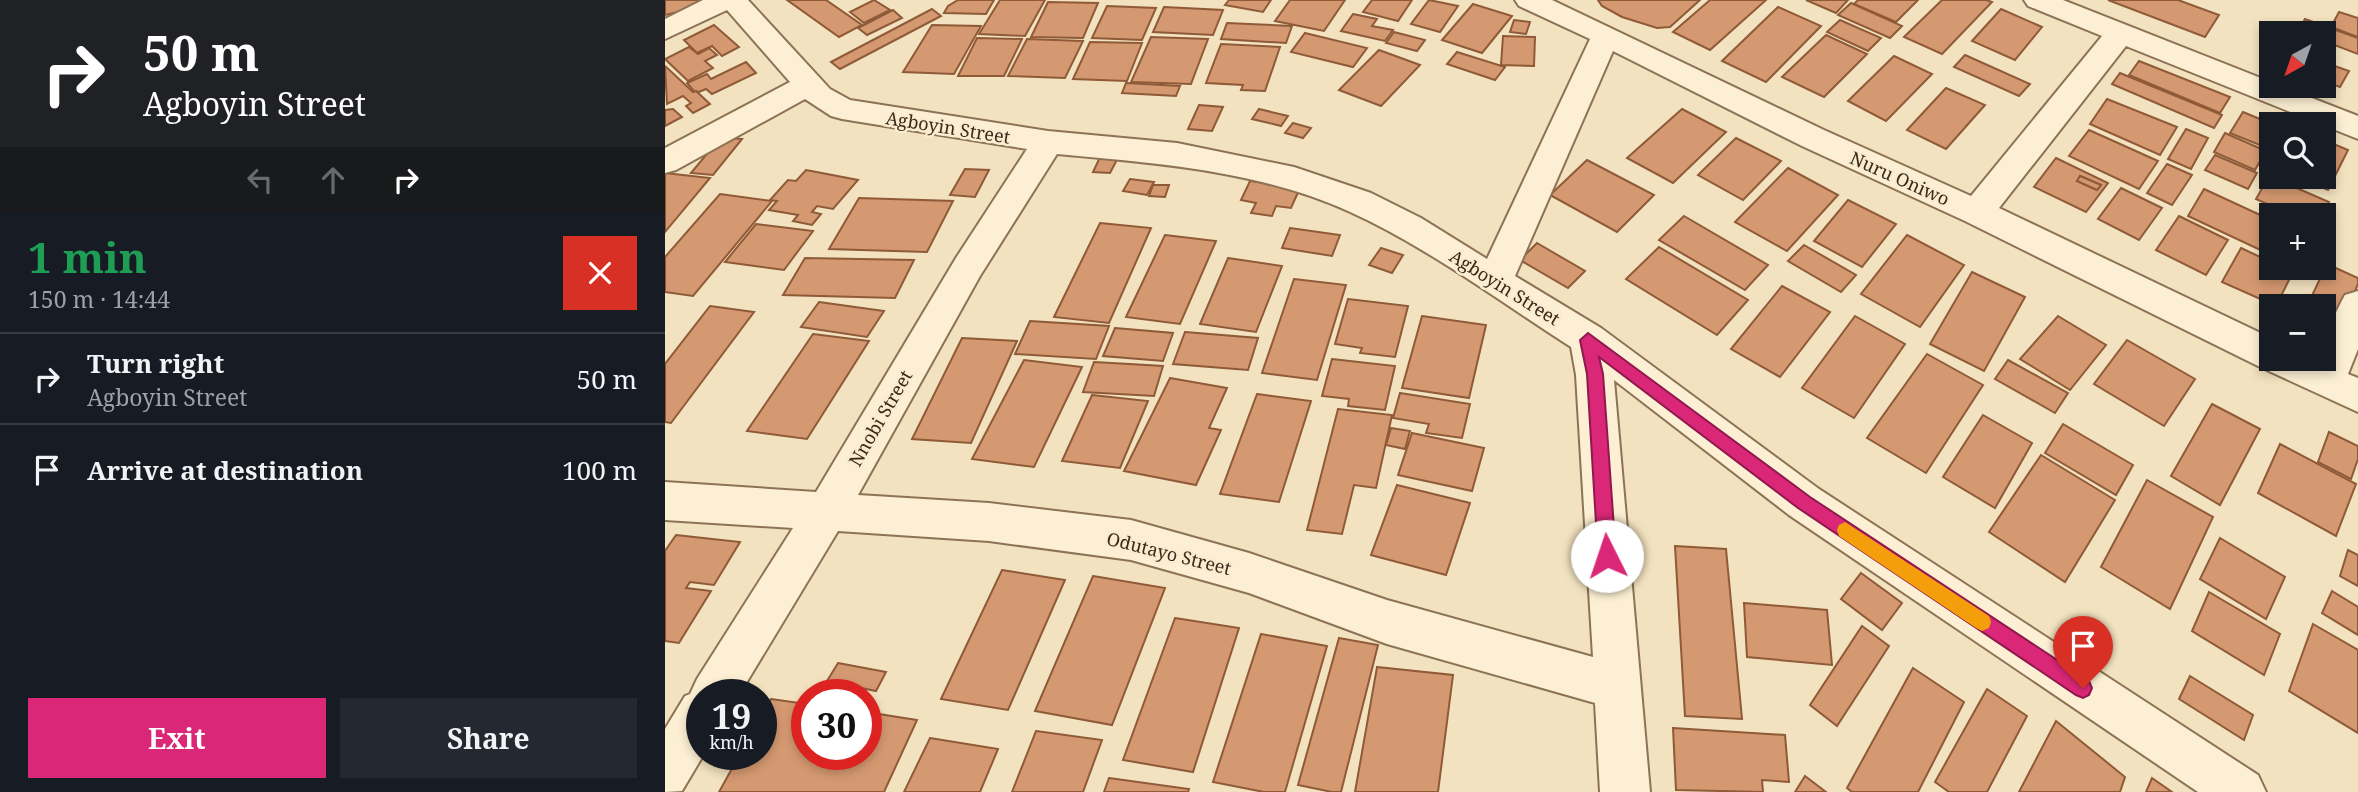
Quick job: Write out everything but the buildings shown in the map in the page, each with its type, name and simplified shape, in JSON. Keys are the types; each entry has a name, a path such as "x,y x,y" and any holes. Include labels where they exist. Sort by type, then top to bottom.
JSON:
{"street":[{"path":"665,30 725,0"},
{"name":"Agboyin Street","path":"733,0 819,96 842,110 1048,142 1177,154 1294,179 1359,202 1409,227 1588,340 1804,502 2241,792"},
{"name":"Nuru Oniwo","path":"1529,0 1570,9 1606,35 1638,53 1813,138 1977,212 2259,349"},
{"path":"2038,0 2358,128"},
{"path":"2089,0 2259,67"},
{"path":"1977,212 2120,32"},
{"path":"1495,280 1606,35"},
{"path":"665,162 809,84"},
{"path":"2336,98 2358,106"},
{"name":"Nnobi Street","path":"723,679 827,511 968,267 1048,142"},
{"path":"2305,371 2342,389 2358,305"},
{"path":"1588,340 1595,374 1615,686 1625,792"},
{"name":"Odutayo Street","path":"665,501 989,522 1131,540 1249,573 1387,622 1615,686"},
{"path":"665,774 686,739"}],"slow traffic":[{"path":"1845,530 1982,622"}],"route":[{"path":"1607,556 1595,374 1588,340 1804,502 2083,688"}]}
